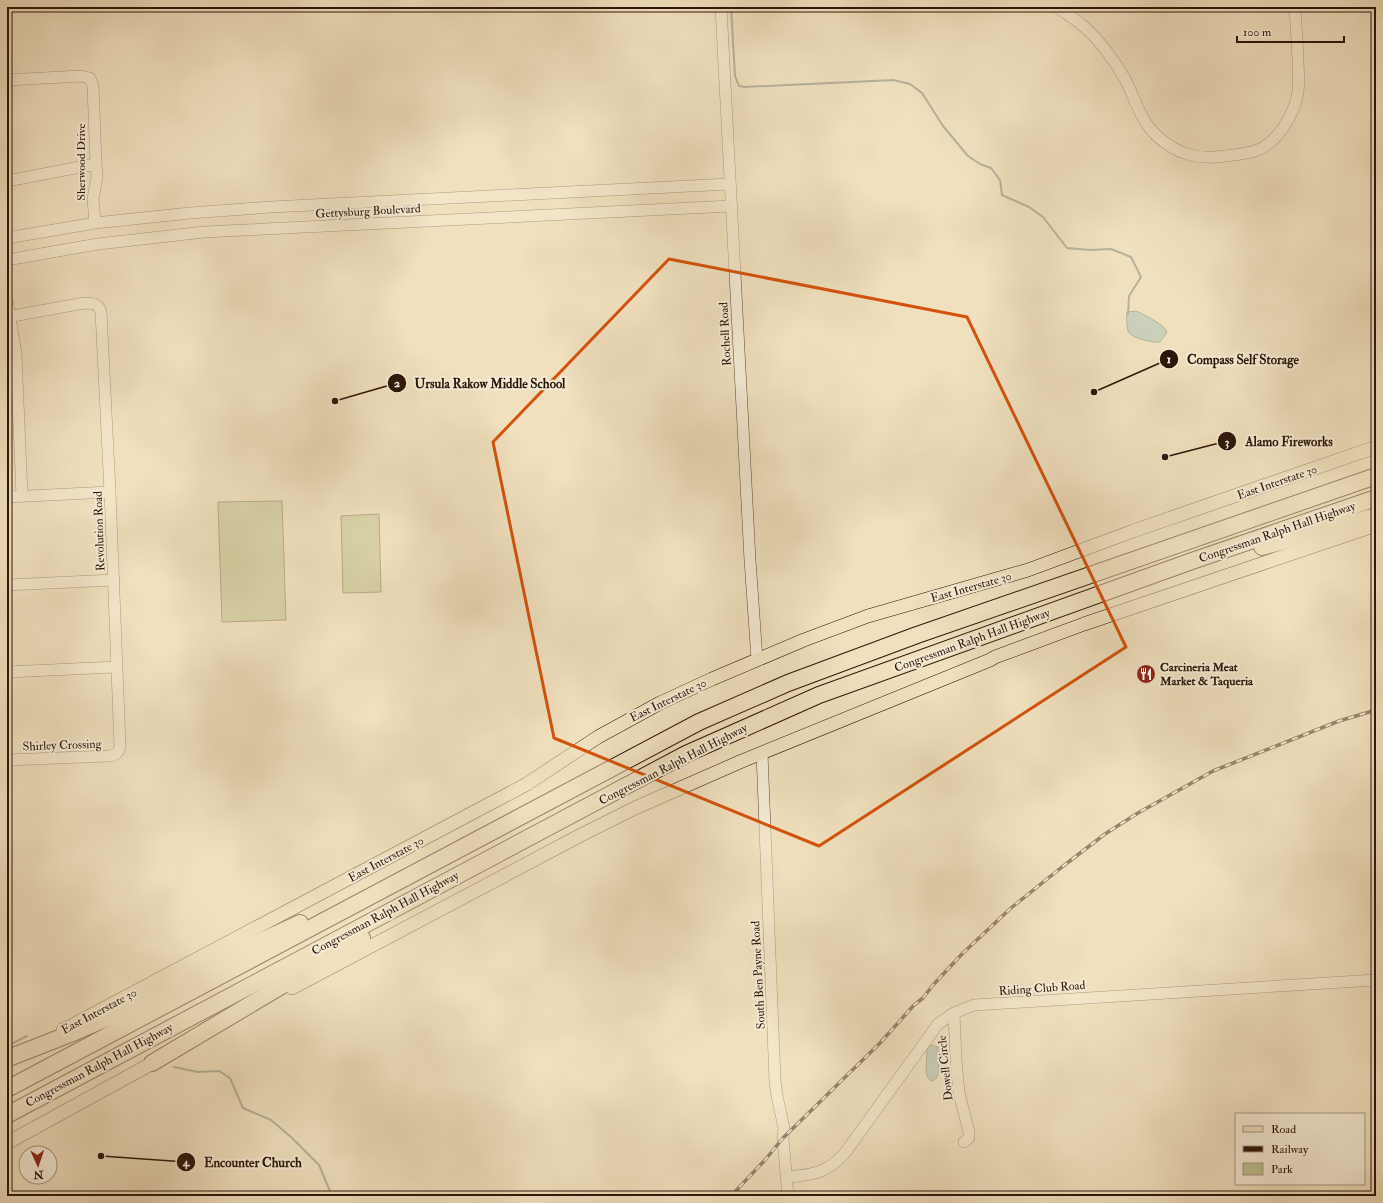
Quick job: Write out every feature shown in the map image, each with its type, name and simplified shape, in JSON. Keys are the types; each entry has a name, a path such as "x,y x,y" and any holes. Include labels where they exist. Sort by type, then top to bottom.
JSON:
{"highway":[{"path":"1279,510 1376,469"},
{"name":"Congressman Ralph Hall Highway","path":"7,1089 699,722 788,683 973,614 1376,476"},
{"name":"Congressman Ralph Hall Highway","path":"7,1115 686,754 818,695 1192,561 1376,498"},
{"path":"1192,561 1217,560 1376,516"},
{"path":"152,1063 404,912 612,794"},
{"path":"9,1058 130,1008 211,964 299,923 385,888"}],"main road":[{"name":"East Interstate 30","path":"9,1058 527,784 598,737 619,725 712,679 757,659 868,616 1028,570 1134,531 1376,447"},
{"path":"7,1143 152,1063 581,835 635,808 762,753 995,657 1084,624 1376,525"}],"street":[{"name":"Rochell Road","path":"721,7 750,560 757,659"},
{"path":"1057,7 1095,37 1125,78 1144,121 1154,133 1167,145 1183,154 1199,157 1219,157 1256,150 1271,142 1290,118 1297,97 1299,79 1295,7"},
{"name":"Sherwood Drive","path":"7,80 81,76 90,78 93,86 96,164 93,199 95,223"},
{"path":"7,181 96,164"},
{"name":"Gettysburg Boulevard","path":"7,238 95,223 256,208 730,184"},
{"name":"Gettysburg Boulevard","path":"7,260 98,244 204,232 732,206"},
{"path":"7,300 16,354 22,496"},
{"name":"Revolution Road","path":"9,317 84,303 94,303 100,307 102,318 114,580 120,746 117,754"},
{"path":"7,497 110,492"},
{"path":"7,585 114,580"},
{"path":"7,672 116,667"},
{"name":"South Ben Payne Road","path":"762,753 775,1081 784,1128 788,1196"},
{"name":"Shirley Crossing","path":"7,760 109,756 117,754"},
{"name":"Riding Club Road","path":"787,1178 818,1173 835,1163 845,1152 938,1024 954,1013 974,1006 1376,980"},
{"name":"Dowell Circle","path":"954,1013 958,1093 970,1132 969,1138 964,1142"}],"highlighted area":[{"path":"669,259 967,317 1126,647 819,846 554,738 493,442"}],"green space":[{"path":"282,501 286,620 222,622 218,502"},
{"path":"379,514 381,592 343,593 341,516"}],"water":[{"path":"1136,311 1153,320 1165,329 1167,332 1160,342 1142,340 1130,334 1127,327 1127,312"},
{"path":"931,1045 938,1047 939,1070 938,1075 933,1081 927,1076 926,1071 927,1050"}],"waterway":[{"path":"731,7 735,76 739,86 745,87 893,80 910,84 922,93 943,126 968,156 980,164 991,168 1000,180 1002,195 1029,207 1043,217 1067,248 1090,250 1111,249 1131,257 1141,277 1129,296 1128,314"},
{"path":"7,1046 27,1036"},
{"path":"174,1067 198,1072 219,1071 230,1078 243,1108 271,1120 291,1137 319,1165 332,1196"}],"railway":[{"path":"731,1196 765,1160 783,1138 880,1043 963,953 1011,908 1105,834 1138,813 1213,771 1339,721 1376,710"}],"place":[{"name":"Compass Self Storage","path":"1094,392"},
{"name":"Ursula Rakow Middle School","path":"335,401"},
{"name":"Alamo Fireworks","path":"1165,457"},
{"name":"Carcineria Meat Market & Taqueria","path":"1146,674"},
{"name":"Encounter Church","path":"101,1156"}]}
